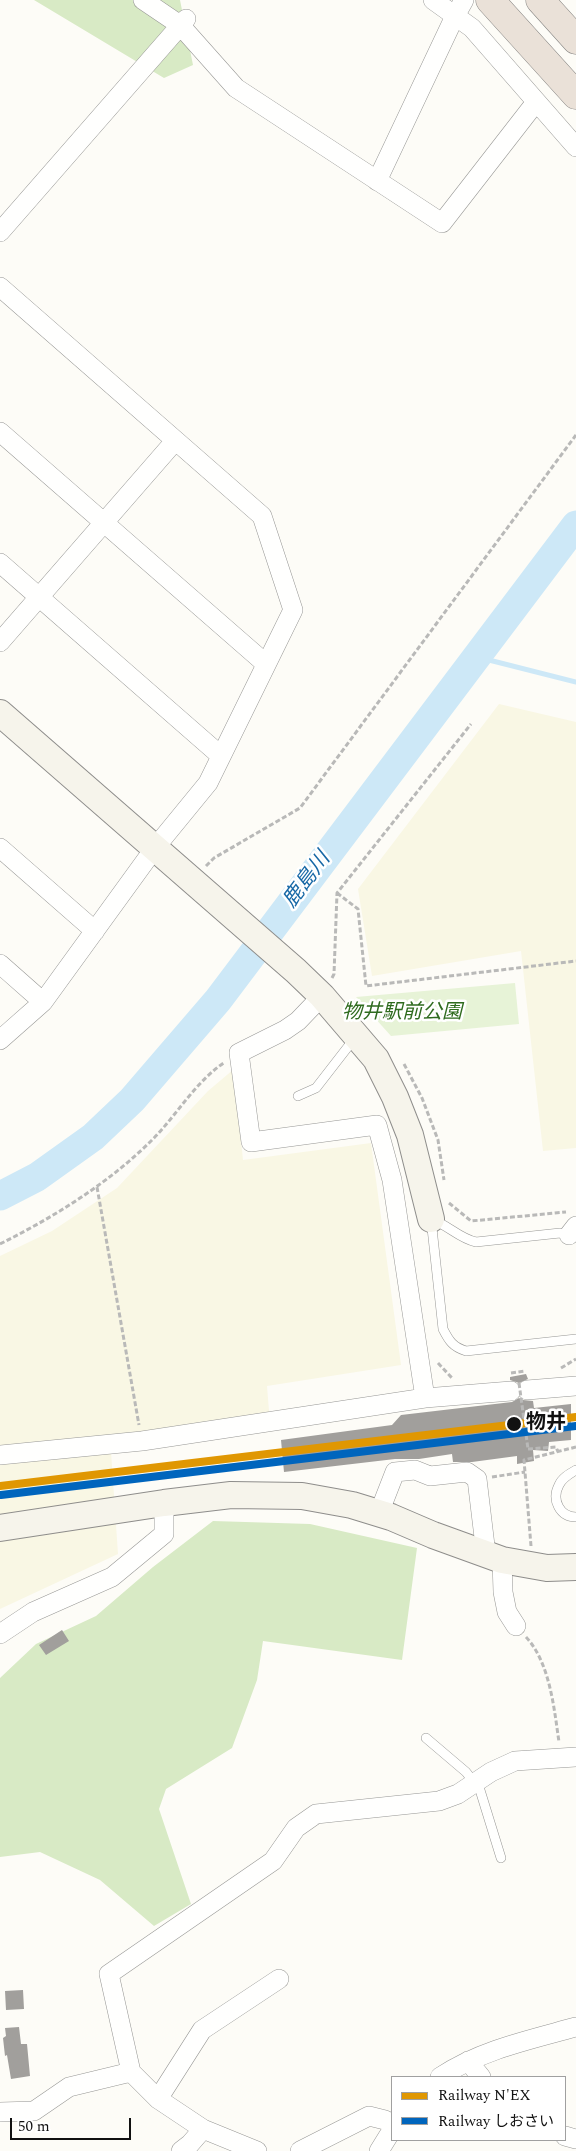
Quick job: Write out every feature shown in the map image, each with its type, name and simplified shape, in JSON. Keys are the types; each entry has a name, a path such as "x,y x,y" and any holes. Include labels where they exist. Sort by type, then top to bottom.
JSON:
{"highway":[{"path":"490,0 576,95"},
{"path":"540,0 576,40"}],"street":[{"path":"143,0 183,22 236,88 442,223 536,102"},
{"path":"433,0 460,8 472,28 576,147"},
{"path":"377,181 460,8"},
{"path":"0,232 183,22"},
{"path":"0,287 262,516 293,610 208,783 154,849 43,1002 0,1040"},
{"path":"0,432 266,664"},
{"path":"0,642 175,441"},
{"path":"0,563 221,756"},
{"path":"0,713 296,971 326,983 356,1036 376,1059 395,1097 410,1135 431,1219"},
{"path":"0,848 95,931"},
{"path":"0,964 43,1002"},
{"path":"326,983 298,1021 286,1030 240,1053 250,1142 377,1125 392,1180 425,1398"},
{"path":"0,1455 142,1441 425,1398 519,1388 576,1386"},
{"path":"380,1513 395,1472 415,1470 430,1476 467,1472 477,1479 507,1612 516,1626"},
{"path":"0,1528 164,1503 231,1495 302,1496 380,1513 494,1557 547,1568 576,1567"},
{"path":"0,1634 33,1612 112,1577 164,1534 164,1503"},
{"path":"542,1760 547,1753 555,1751 559,1742"},
{"path":"257,2151 203,2129 158,2099 131,2072 109,1974 273,1861 296,1828 316,1814 439,1801 458,1794 491,1772 515,1761 576,1757"},
{"path":"158,2099 202,2030 279,1979"},
{"path":"442,2076 468,2061 498,2050 576,2027"},
{"path":"468,2061 479,2076"},
{"path":"0,2112 34,2111 69,2087 131,2072"},
{"path":"300,2151 369,2116 391,2123"},
{"path":"181,2151 203,2129"},
{"path":"378,2151 391,2132"}],"lane":[{"path":"298,1096 316,1088 356,1036"},
{"path":"574,1227 560,1234 476,1242 467,1240 445,1224 431,1219 443,1329 448,1339 456,1348 466,1351 576,1339"},
{"path":"575,1472 565,1477 558,1486 556,1497 558,1507 563,1514 576,1517"},
{"path":"426,1738 475,1782 480,1790 501,1858"}],"path":[{"path":"192,882 214,858 300,808 576,435"},
{"path":"326,983 334,974 337,893 471,724"},
{"path":"337,893 358,909 366,986 576,962"},
{"path":"0,1244 97,1187 152,1140 211,1072 240,1053"},
{"path":"402,1060 422,1098 438,1140 445,1184"},
{"path":"97,1187 142,1441"},
{"path":"448,1198 450,1205 471,1221 574,1227"},
{"path":"519,1388 522,1426 528,1449 556,1446 558,1452"},
{"path":"531,1549 524,1460 576,1447"},
{"path":"477,1479 525,1472"},
{"path":"516,1626 532,1644 542,1665 556,1720 559,1742"}],"shaded area":[{"path":"499,704 576,722 576,1148 543,1151 521,951 372,976 358,889"},
{"path":"234,1069 243,1160 371,1143 401,1365 267,1386 270,1423 110,1437 118,1554 0,1609 0,1256 52,1231 117,1188 208,1091"}],"green space":[{"path":"34,0 180,0 193,65 164,78"},
{"name":"物井駅前公園","path":"515,983 519,1024 391,1036 356,997"},
{"path":"213,1521 310,1524 417,1548 402,1660 263,1641 257,1680 232,1748 166,1789 159,1809 191,1904 154,1926 100,1880 40,1852 0,1857 0,1678 36,1644 96,1616 153,1567"}],"building":[{"path":"526,1374 528,1379 519,1383 510,1380 510,1377"},
{"path":"519,1398 533,1401 534,1408 571,1404 571,1440 549,1442 548,1451 533,1450 534,1461 517,1464 517,1456 472,1462 453,1462 452,1454 284,1472 281,1440 392,1425 401,1415 512,1402"},
{"path":"62,1630 69,1641 46,1655 39,1645"},
{"path":"23,1990 24,2009 6,2010 5,1991"},
{"path":"19,2027 21,2044 27,2044 30,2076 11,2079 3,2038 6,2036 5,2028"}],"waterway":[{"name":"鹿島川","path":"0,1196 37,1177 93,1137 132,1100 218,1000 576,525"},
{"path":"477,657 576,682"}],"rail line":[{"name":"N'EX","path":"0,1486 576,1417"},
{"name":"しおさい","path":"1,1495 576,1426"}],"place":[{"name":"物井","path":"514,1424"}]}
